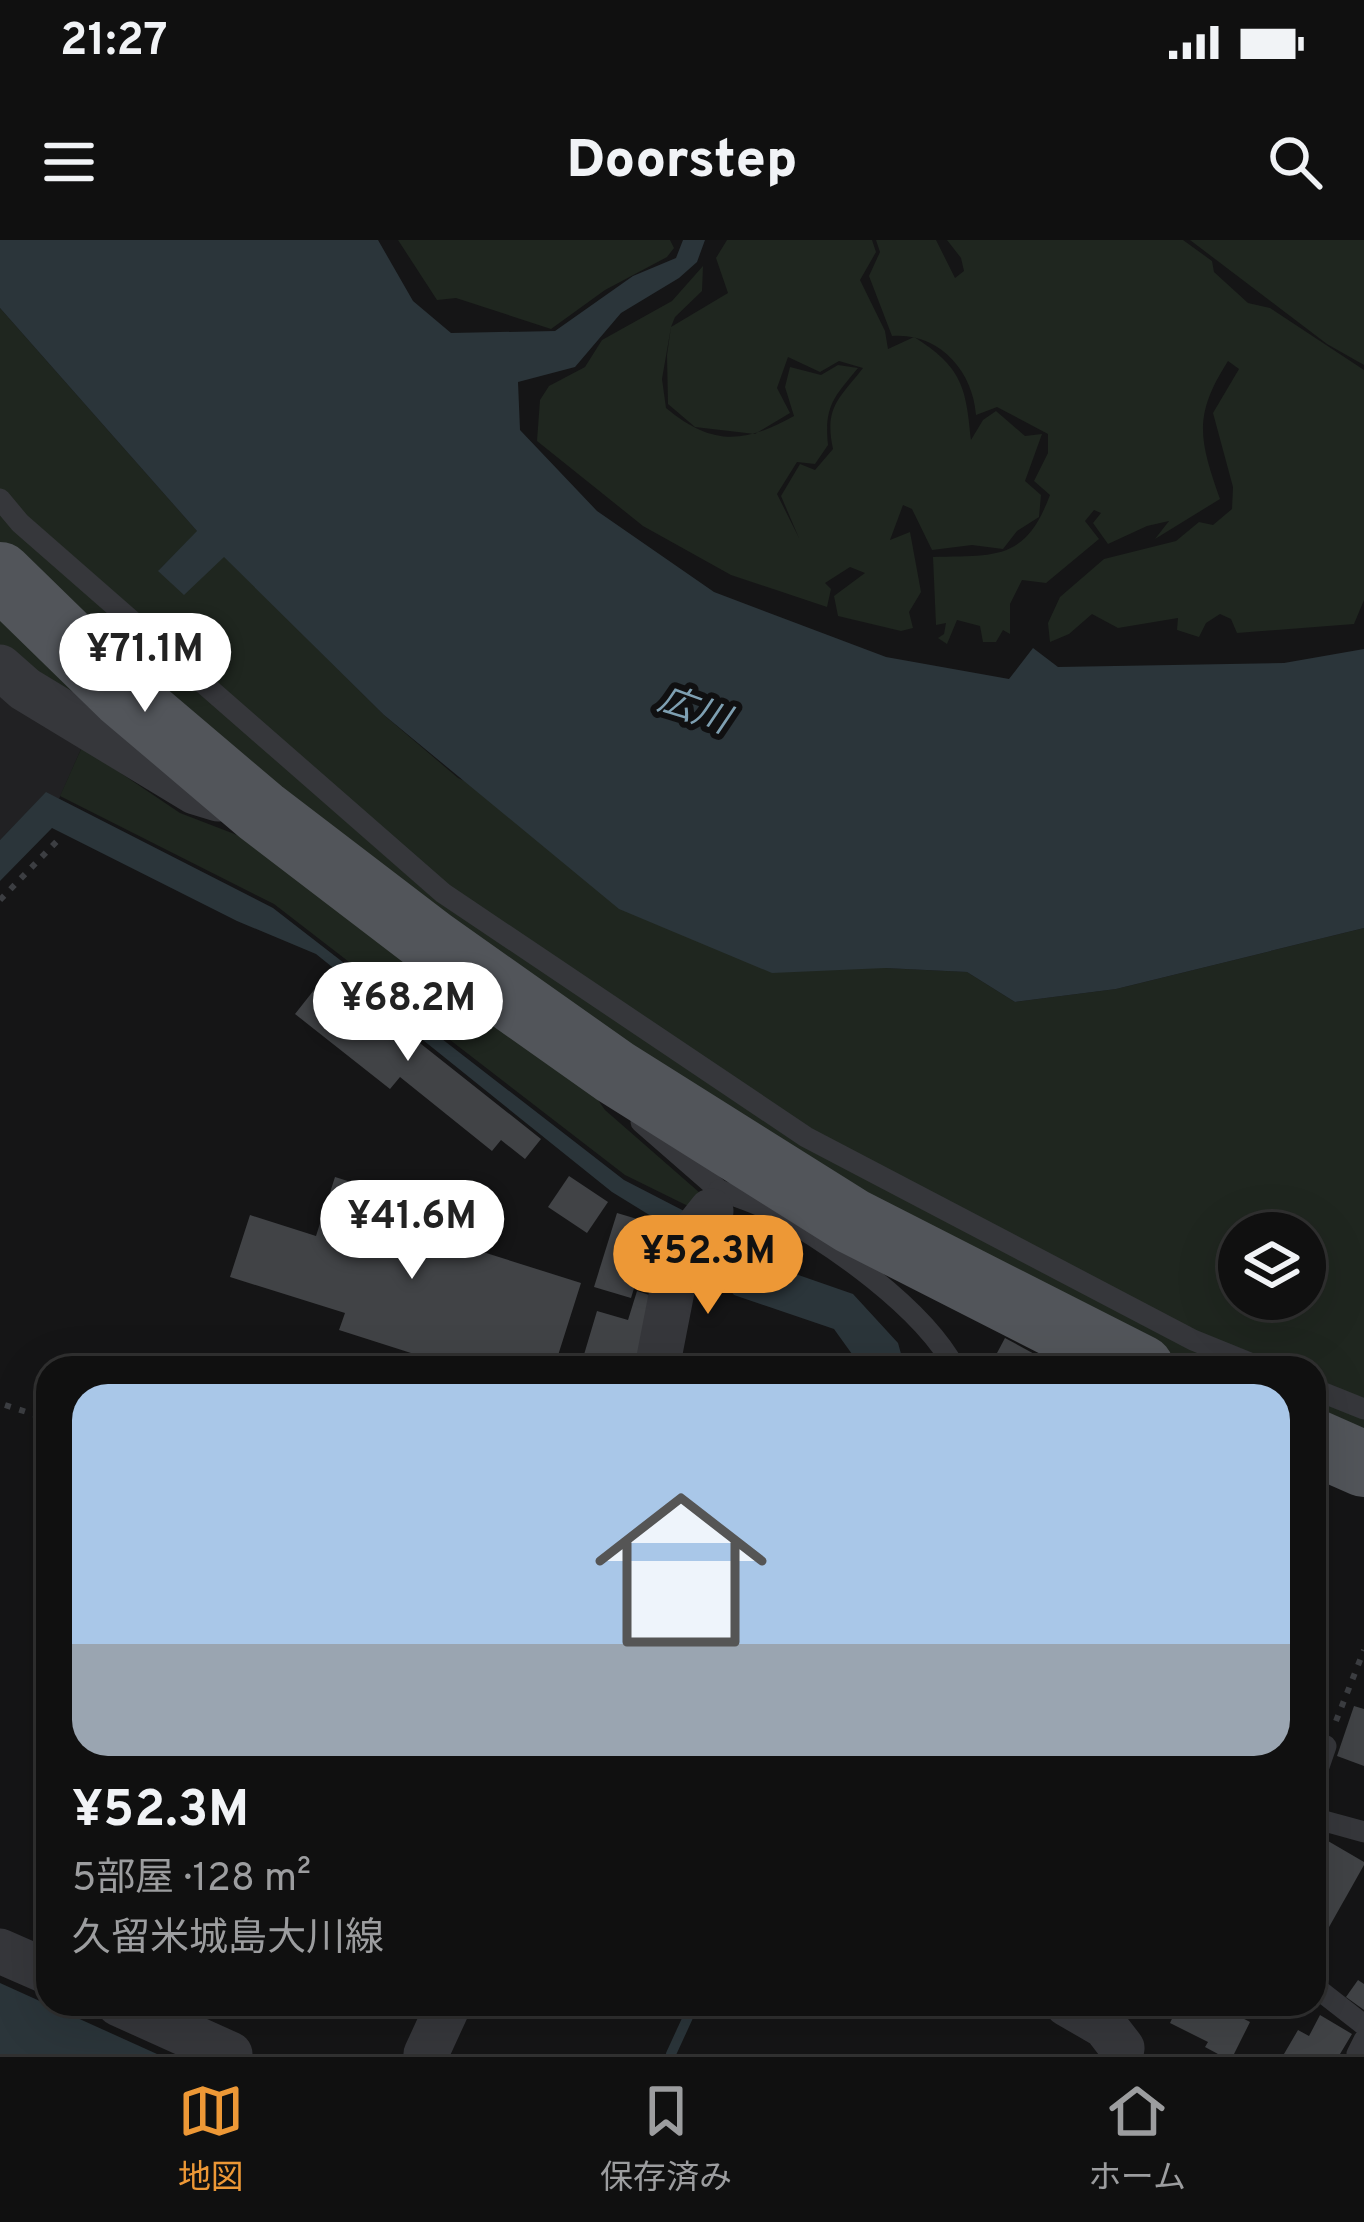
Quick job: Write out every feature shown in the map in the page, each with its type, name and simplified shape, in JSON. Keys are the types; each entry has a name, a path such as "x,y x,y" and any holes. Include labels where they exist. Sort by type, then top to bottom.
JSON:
{"main road":[{"path":"0,575 122,694 261,812 431,942 615,1072 853,1221 1117,1356"},
{"path":"1326,1447 1364,1464"}],"street":[{"path":"0,667 25,689 195,792 261,812"},
{"path":"659,1356 680,1250 715,1201"},
{"path":"0,1951 36,1967"},
{"path":"146,2016 230,2054"},
{"path":"426,2054 443,2016"},
{"path":"1088,2016 1106,2026 1122,2048 1121,2054"}],"lane":[{"path":"0,499 20,523 442,893 806,1137 1193,1340 1232,1356"},
{"path":"615,1072 617,1101 715,1201 770,1210 867,1274 943,1345 949,1356"},
{"path":"1326,1394 1364,1409"},
{"path":"1326,1823 1364,1832"},
{"path":"1326,1995 1364,2025"},
{"path":"1357,2054 1364,2040"}],"path":[{"path":"0,900 60,838"},
{"path":"5,1405 36,1415"},
{"path":"1326,1731 1364,1650"}],"shaded area":[{"path":"398,240 670,240 674,248 667,257 605,290 551,329 456,298 437,300"},
{"path":"727,240 872,240 876,252 860,280 885,331 888,349 914,337 942,358 959,380 971,440 983,420 996,411 1025,436 1042,434 1025,481 1041,495 1039,517 1017,531 1003,549 972,545 932,550 912,509 903,505 890,540 910,532 921,592 909,612 913,628 901,631 838,616 834,596 865,573 850,567 825,583 831,589 827,607 731,575 643,526 537,441 540,400 549,386 585,367 602,340 672,301 703,266 702,291 671,327 728,293 716,258","holes":["671,327 668,404 695,427 752,434 714,435 698,429 666,408 662,379","788,357 820,372 839,361 863,368 832,413 833,449 815,470 800,464 781,496 799,538 777,494 797,462 815,464 828,445 832,403 858,368 838,365 821,375 790,367 785,387 794,416 758,432 790,413 777,388"]},
{"path":"876,240 936,240 955,278 964,271 961,258 947,240 1183,240 1212,261 1214,272 1248,303 1270,308 1364,370 1364,600 1354,624 1237,633 1231,619 1220,614 1206,623 1199,637 1177,630 1178,618 1118,628 1092,614 1069,634 1050,642 1048,623 1060,597 1104,559 1176,541 1199,522 1213,525 1232,509 1233,487 1213,413 1239,369 1228,361 1209,397 1203,428 1220,499 1155,539 1169,521 1108,544 1093,523 1101,513 1094,510 1085,521 1099,539 1046,583 1022,580 1010,604 1010,634 1003,630 996,642 983,642 980,626 957,620 947,644 938,638 946,623 936,625 933,557 991,554 1018,544 1030,533 1050,495 1034,481 1048,453 1048,434 997,407 976,415 968,384 950,358 925,340 892,336 869,276 880,252"},
{"path":"1190,240 1364,240 1364,365 1327,344"},
{"path":"0,308 198,532 159,570 224,556 384,715 458,778 885,968 967,972 1015,1002 1116,989 1364,928 1364,1441 1326,1425 1326,1356 1164,1356 798,1169 435,919 0,547"},
{"path":"0,609 118,726 0,647"},
{"path":"0,680 82,747 59,799 46,793 0,840"},
{"path":"82,747 180,813 271,848 579,1073 605,1110 700,1193 688,1206 625,1175 274,904 60,796"}],"water":[{"name":"広川","path":"0,240 378,240 413,301 451,333 555,331 633,276 676,258 683,240 705,240 697,262 621,313 575,367 518,382 520,430 597,511 714,592 886,657 1009,679 1033,648 1058,667 1284,663 1364,649 1364,928 1116,989 1015,1002 967,972 885,968 772,973 619,909 384,715 224,557 184,595 158,571 197,531 0,308"},
{"path":"46,792 273,908 624,1180 719,1229 761,1262 853,1294 898,1343 902,1356 853,1356 834,1329 734,1295 690,1240 612,1192 316,954 237,921 52,828 0,881 0,840"},
{"path":"0,1983 36,1999 36,2016 73,2016 157,2054 0,2054"}],"building":[{"path":"329,971 541,1139 525,1159 501,1140 492,1151 400,1077 390,1089 295,1014"},
{"path":"569,1176 608,1202 587,1233 548,1207"},
{"path":"335,1177 456,1215 448,1241 581,1283 558,1356 420,1356 339,1330 345,1313 230,1277 250,1215 316,1236"},
{"path":"617,1213 654,1224 631,1298 594,1287"},
{"path":"637,1291 665,1300 648,1356 584,1356 597,1311 628,1320"},
{"path":"1005,1338 1038,1356 995,1356"},
{"path":"1354,1706 1364,1709 1364,1766 1337,1756"},
{"path":"1328,1841 1364,1865 1326,1932"},
{"path":"1358,1980 1364,1984 1364,2010 1346,1997"},
{"path":"1173,2016 1238,2016 1250,2022 1234,2054 1218,2054 1205,2047 1208,2042 1170,2023"},
{"path":"1319,2016 1352,2034 1340,2054 1284,2054 1298,2030 1309,2036"}],"waterway":[{"path":"671,2054 688,2016"}]}
